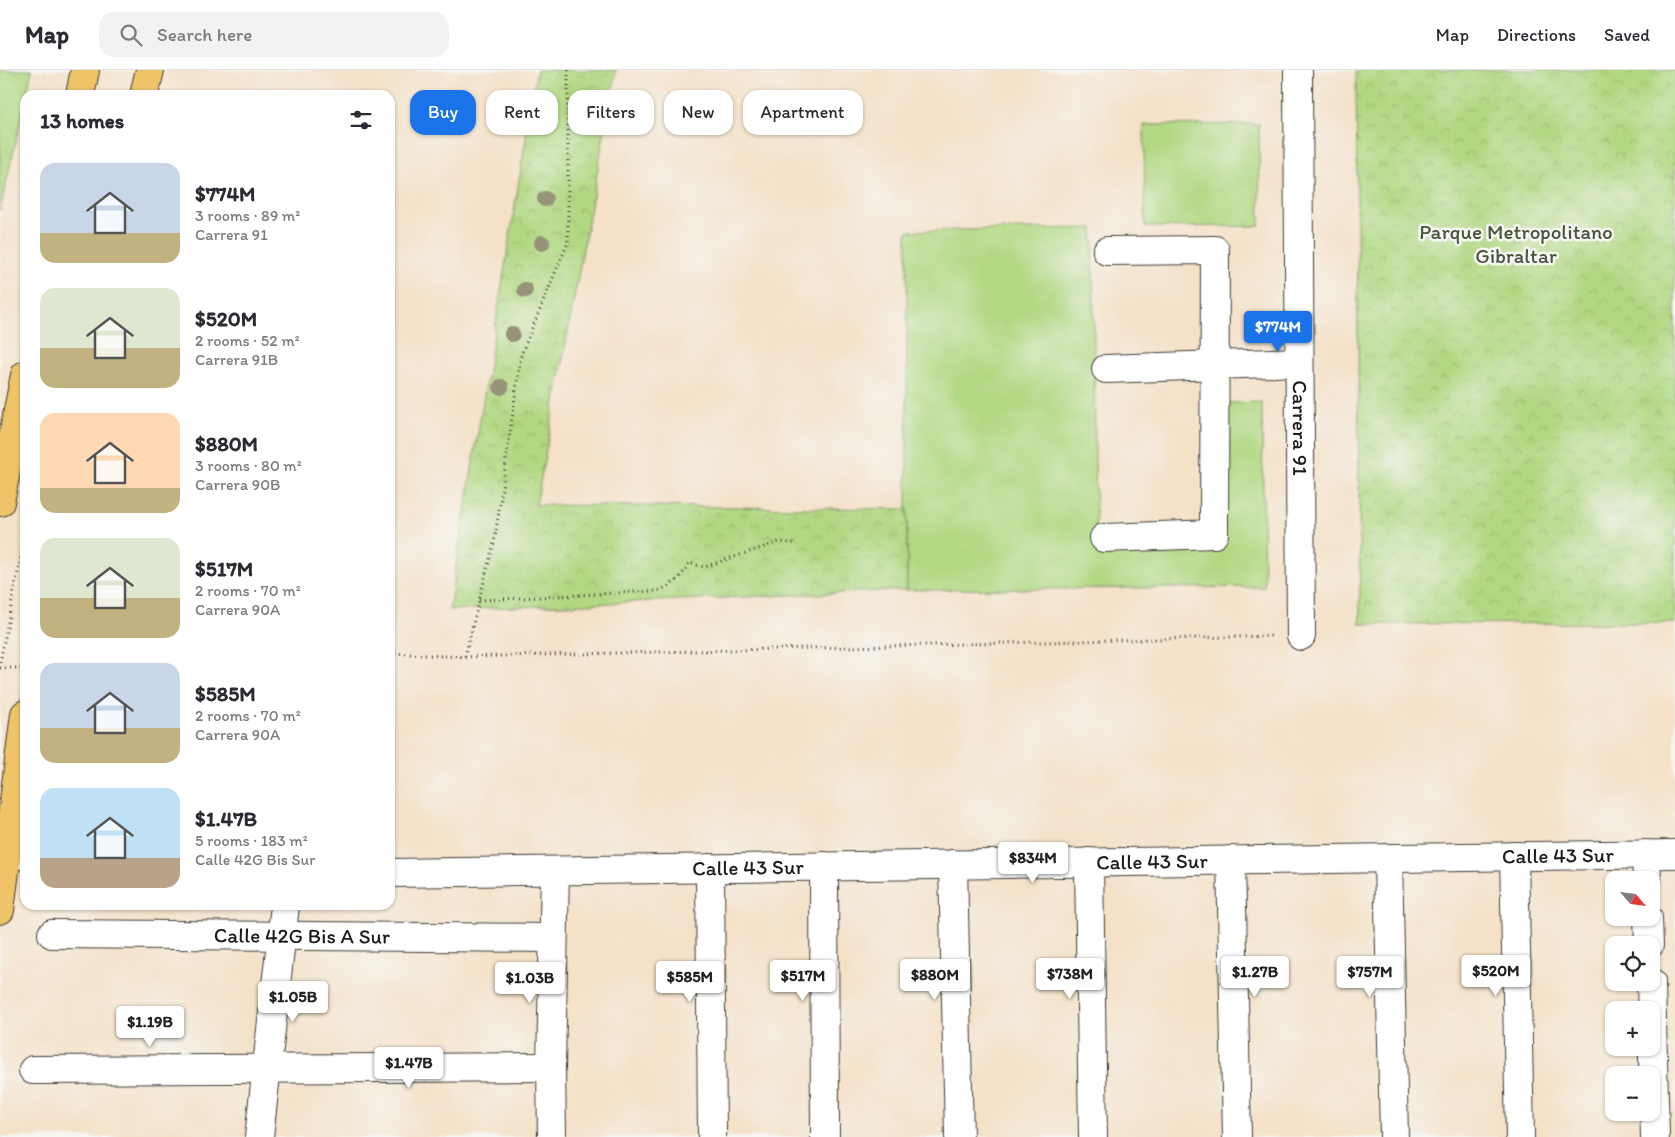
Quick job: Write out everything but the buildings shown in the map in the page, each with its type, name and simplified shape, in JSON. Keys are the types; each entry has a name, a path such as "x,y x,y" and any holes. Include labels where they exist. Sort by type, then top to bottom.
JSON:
{"main road":[{"path":"81,90 85,70"},
{"path":"145,90 150,70"},
{"path":"0,502 20,400"},
{"path":"0,910 11,855 20,764"}],"street":[{"name":"Carrera 91","path":"1298,70 1301,636"},
{"path":"1104,538 1214,534 1216,250 1107,251"},
{"path":"1106,369 1299,362"},
{"name":"Calle 43 Sur","path":"395,873 1514,856 1647,867 1675,854"},
{"path":"1514,856 1520,1137"},
{"path":"1388,858 1394,1137"},
{"path":"1230,860 1237,1137"},
{"path":"1089,862 1093,1137"},
{"path":"953,864 959,1137"},
{"path":"824,866 825,1137"},
{"path":"710,868 712,1137"},
{"path":"552,1137 551,1067 555,870"},
{"path":"259,1137 284,910"},
{"name":"Calle 42G Bis A Sur","path":"52,934 553,938"},
{"path":"1650,991 1655,1137"},
{"path":"33,1070 551,1067"}],"path":[{"path":"464,657 495,538 520,355 568,242 568,70"},
{"path":"479,600 655,591 673,584 689,564 704,567 779,542 794,543"},
{"path":"0,662 20,561"},
{"path":"395,653 464,657 1301,636"},
{"path":"0,668 20,668"}],"green space":[{"path":"0,70 32,70 27,90 20,90 20,122 0,210"},
{"path":"537,70 616,70 612,90 568,90 568,135 604,135 536,505 907,509 907,590 449,610 526,135 558,135 558,90 534,90"},
{"name":"Parque Metropolitano Gibraltar","path":"1356,70 1675,70 1675,623 1360,624"},
{"path":"1259,124 1260,226 1145,227 1144,125"},
{"path":"1093,228 1096,547 1223,546 1222,403 1262,402 1264,587 907,590 907,231"}]}
